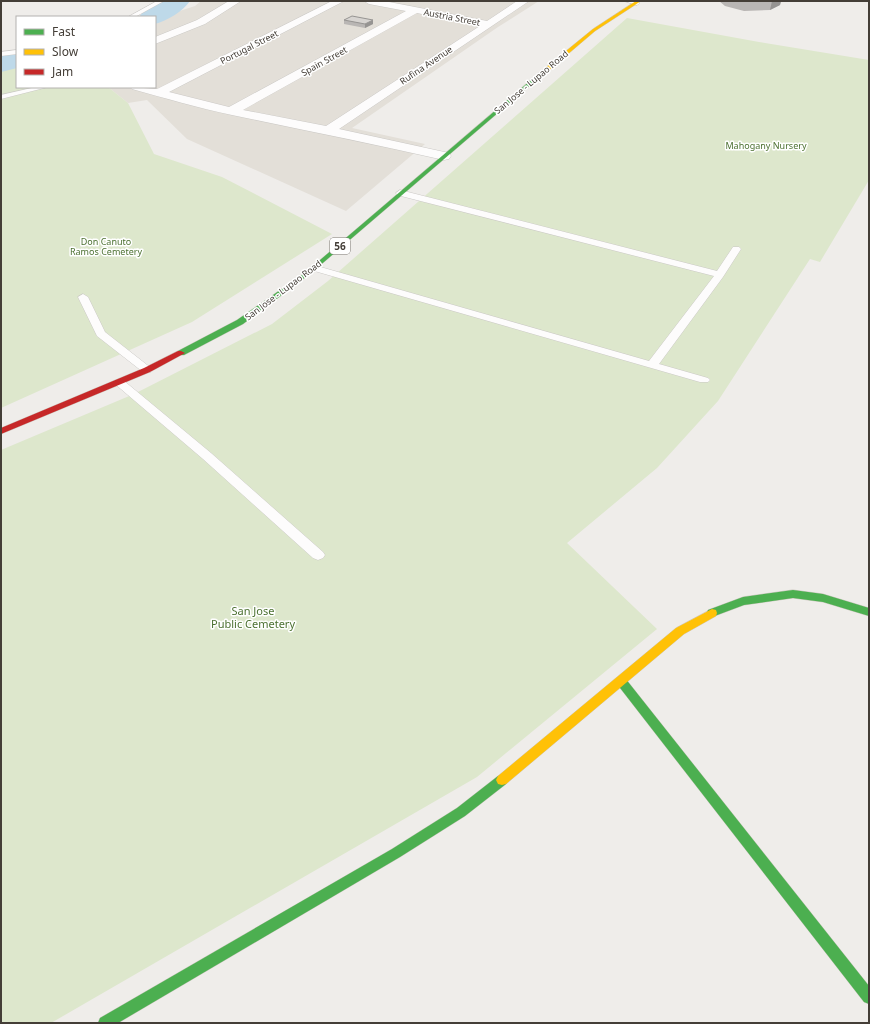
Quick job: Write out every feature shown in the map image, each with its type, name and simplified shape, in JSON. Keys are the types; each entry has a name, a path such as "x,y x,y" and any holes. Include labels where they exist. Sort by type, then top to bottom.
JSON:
{"main road":[{"name":"San Jose - Lupao Road","path":"1,430 147,370 199,345 240,322 314,268 574,46 594,30 638,2"},
{"path":"105,1023 396,853 460,812 517,769 680,631 711,613 743,601 793,594 823,598 869,612"},
{"path":"621,680 869,998"}],"street":[{"path":"156,40 201,22 236,1"},
{"name":"Portugal Street","path":"158,93 339,1"},
{"name":"Austria Street","path":"369,1 487,24"},
{"name":"Rufina Avenue","path":"328,130 518,2"},
{"name":"Spain Street","path":"231,111 416,10"},
{"path":"140,88 231,111 328,130 444,156"}],"lane":[{"path":"133,16 161,1"},
{"path":"627,1 638,2"},
{"path":"1,54 16,52"},
{"path":"1,97 41,88"},
{"path":"400,193 720,275"},
{"path":"652,365 720,275 736,249"},
{"path":"314,268 704,380"},
{"path":"83,297 101,334 147,370"},
{"path":"119,382 207,456 318,555"}],"shaded area":[{"path":"201,1 539,1 498,27 352,128 425,144 346,211 187,139 147,100 128,103 109,88 156,88 156,19 195,6"}],"green space":[{"name":"San Jose Public Cemetery","path":"627,18 869,60 869,180 820,262 810,259 718,401 657,468 567,543 657,629 477,777 51,1023 1,1023 1,450 134,394 272,324 328,281"},
{"name":"Don Canuto Ramos Cemetery","path":"16,65 16,88 109,88 128,103 154,154 222,177 332,234 192,322 1,408 1,68"}],"building":[{"path":"352,16 373,20 365,24 344,20"}],"waterway":[{"path":"154,16 178,1"},
{"path":"1,64 16,60"}],"traffic: fast":[{"path":"181,353 240,322 308,273 546,70"},
{"path":"712,613 743,601 793,594 823,598 869,612"},
{"path":"621,681 869,997"},
{"path":"105,1023 396,853 461,812 502,780"}],"traffic: slow":[{"path":"546,70 594,30 639,1"},
{"path":"502,780 680,631 712,613"}],"traffic: jam":[{"path":"1,431 147,370 181,353"}],"park label":[{"name":"Mahogany Nursery","path":"766,145"}]}
